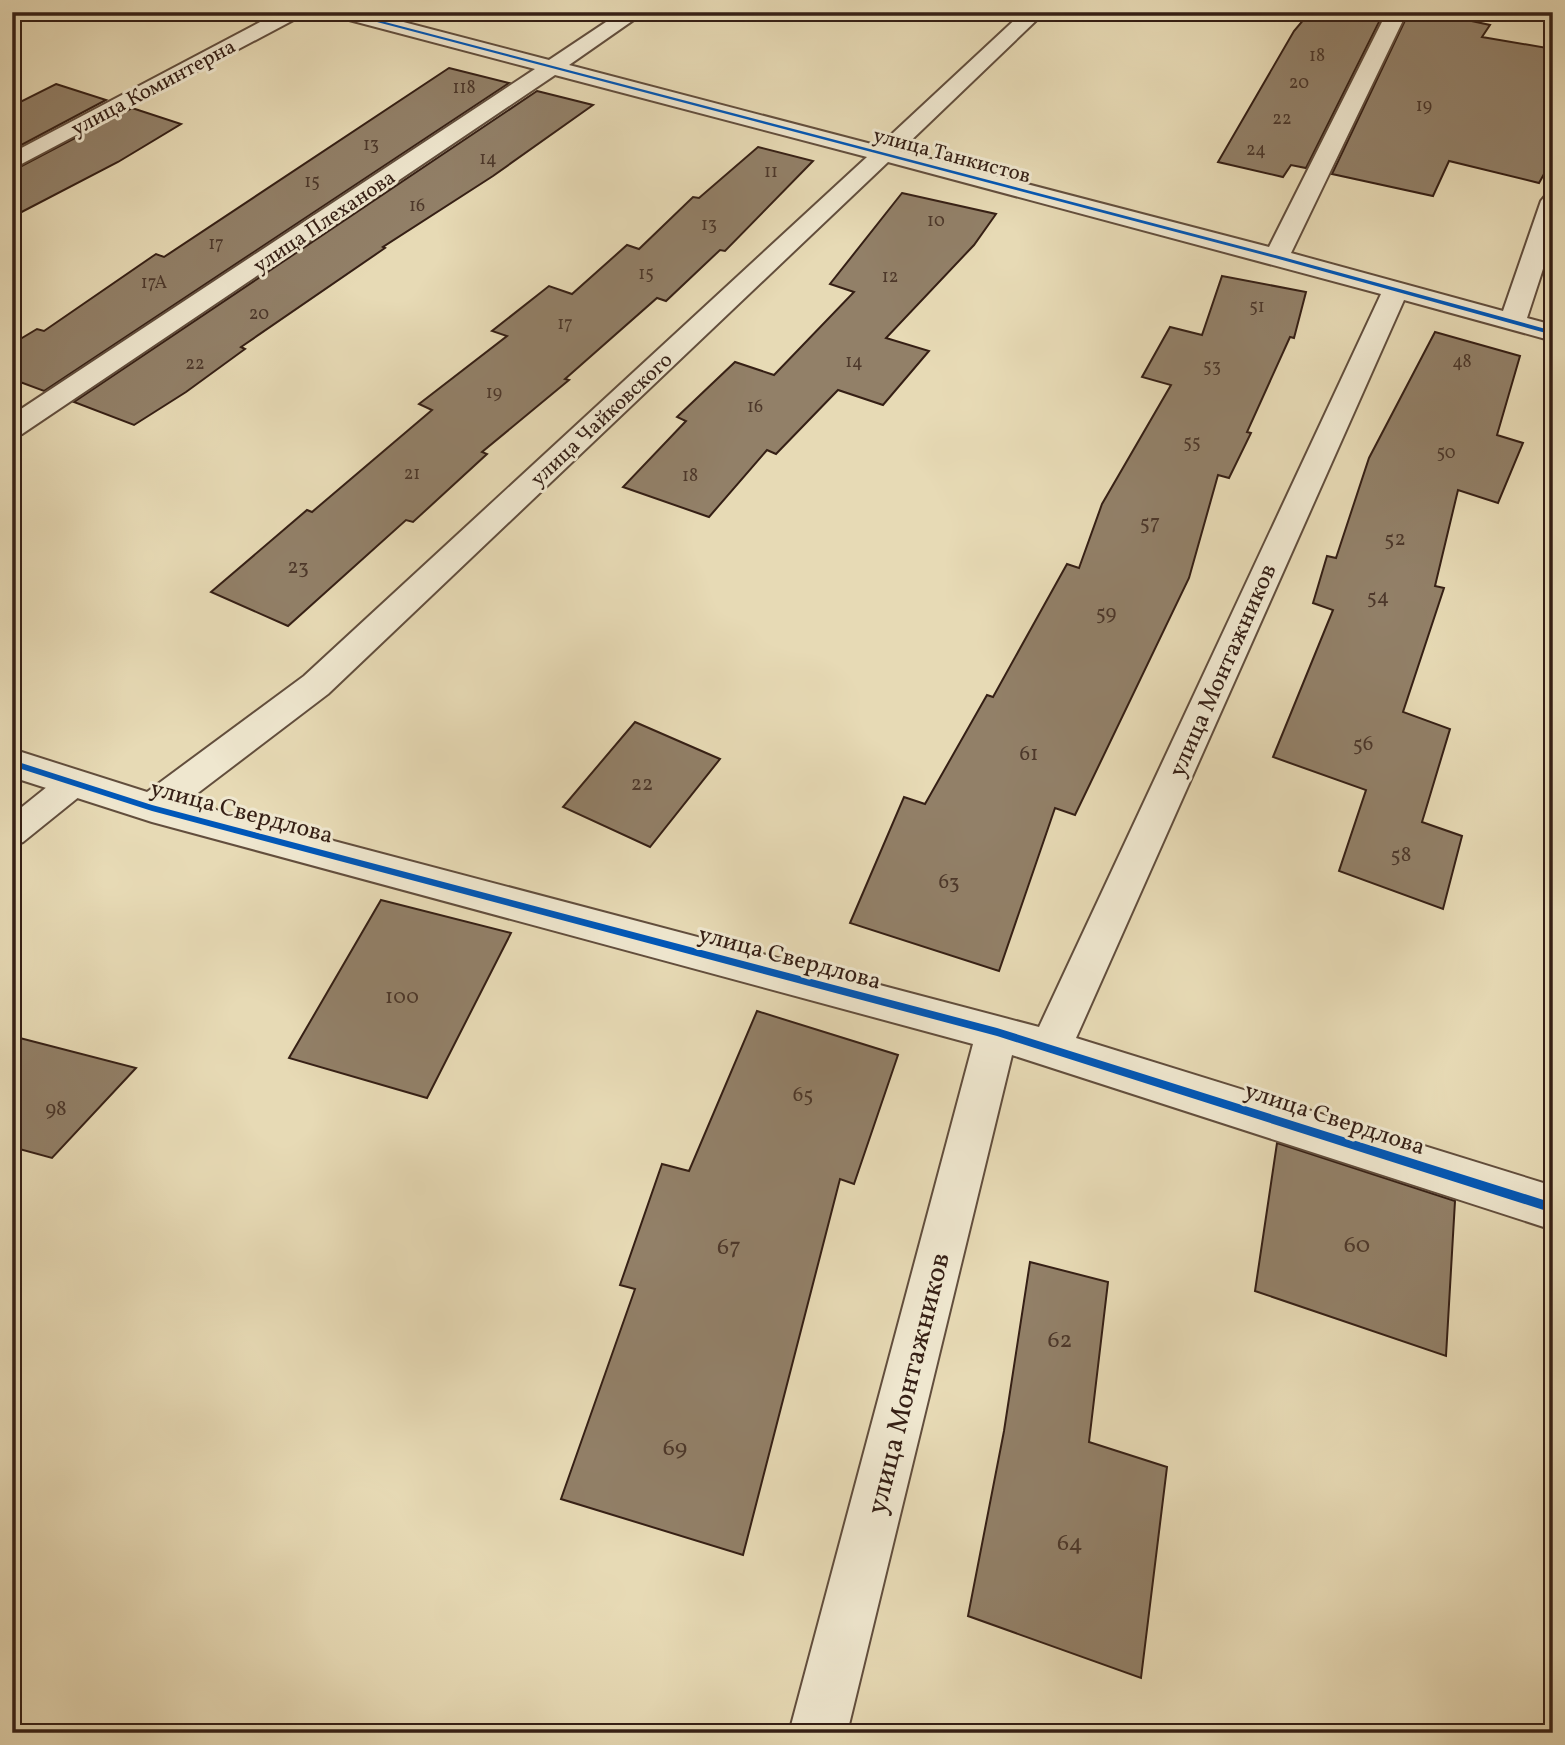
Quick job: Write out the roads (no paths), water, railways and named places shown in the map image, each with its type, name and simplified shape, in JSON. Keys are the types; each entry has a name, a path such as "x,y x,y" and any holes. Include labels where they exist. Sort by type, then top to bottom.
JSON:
{"street":[{"name":"улица Коминтерна","path":"12,162 294,12"},
{"name":"улица Танкистов","path":"341,12 1277,257 1553,333"},
{"name":"улица Плеханова","path":"12,428 635,12"},
{"name":"улица Чайковского","path":"152,808 316,685 1035,12"},
{"path":"1277,257 1397,12"},
{"path":"1512,322 1553,201"},
{"name":"улица Монтажников","path":"1050,1049 1395,291"},
{"name":"улица Свердлова","path":"12,763 152,808 997,1032 1553,1208"},
{"name":"улица Монтажников","path":"818,1733 997,1032"}],"lane":[{"path":"12,833 74,783"}]}
